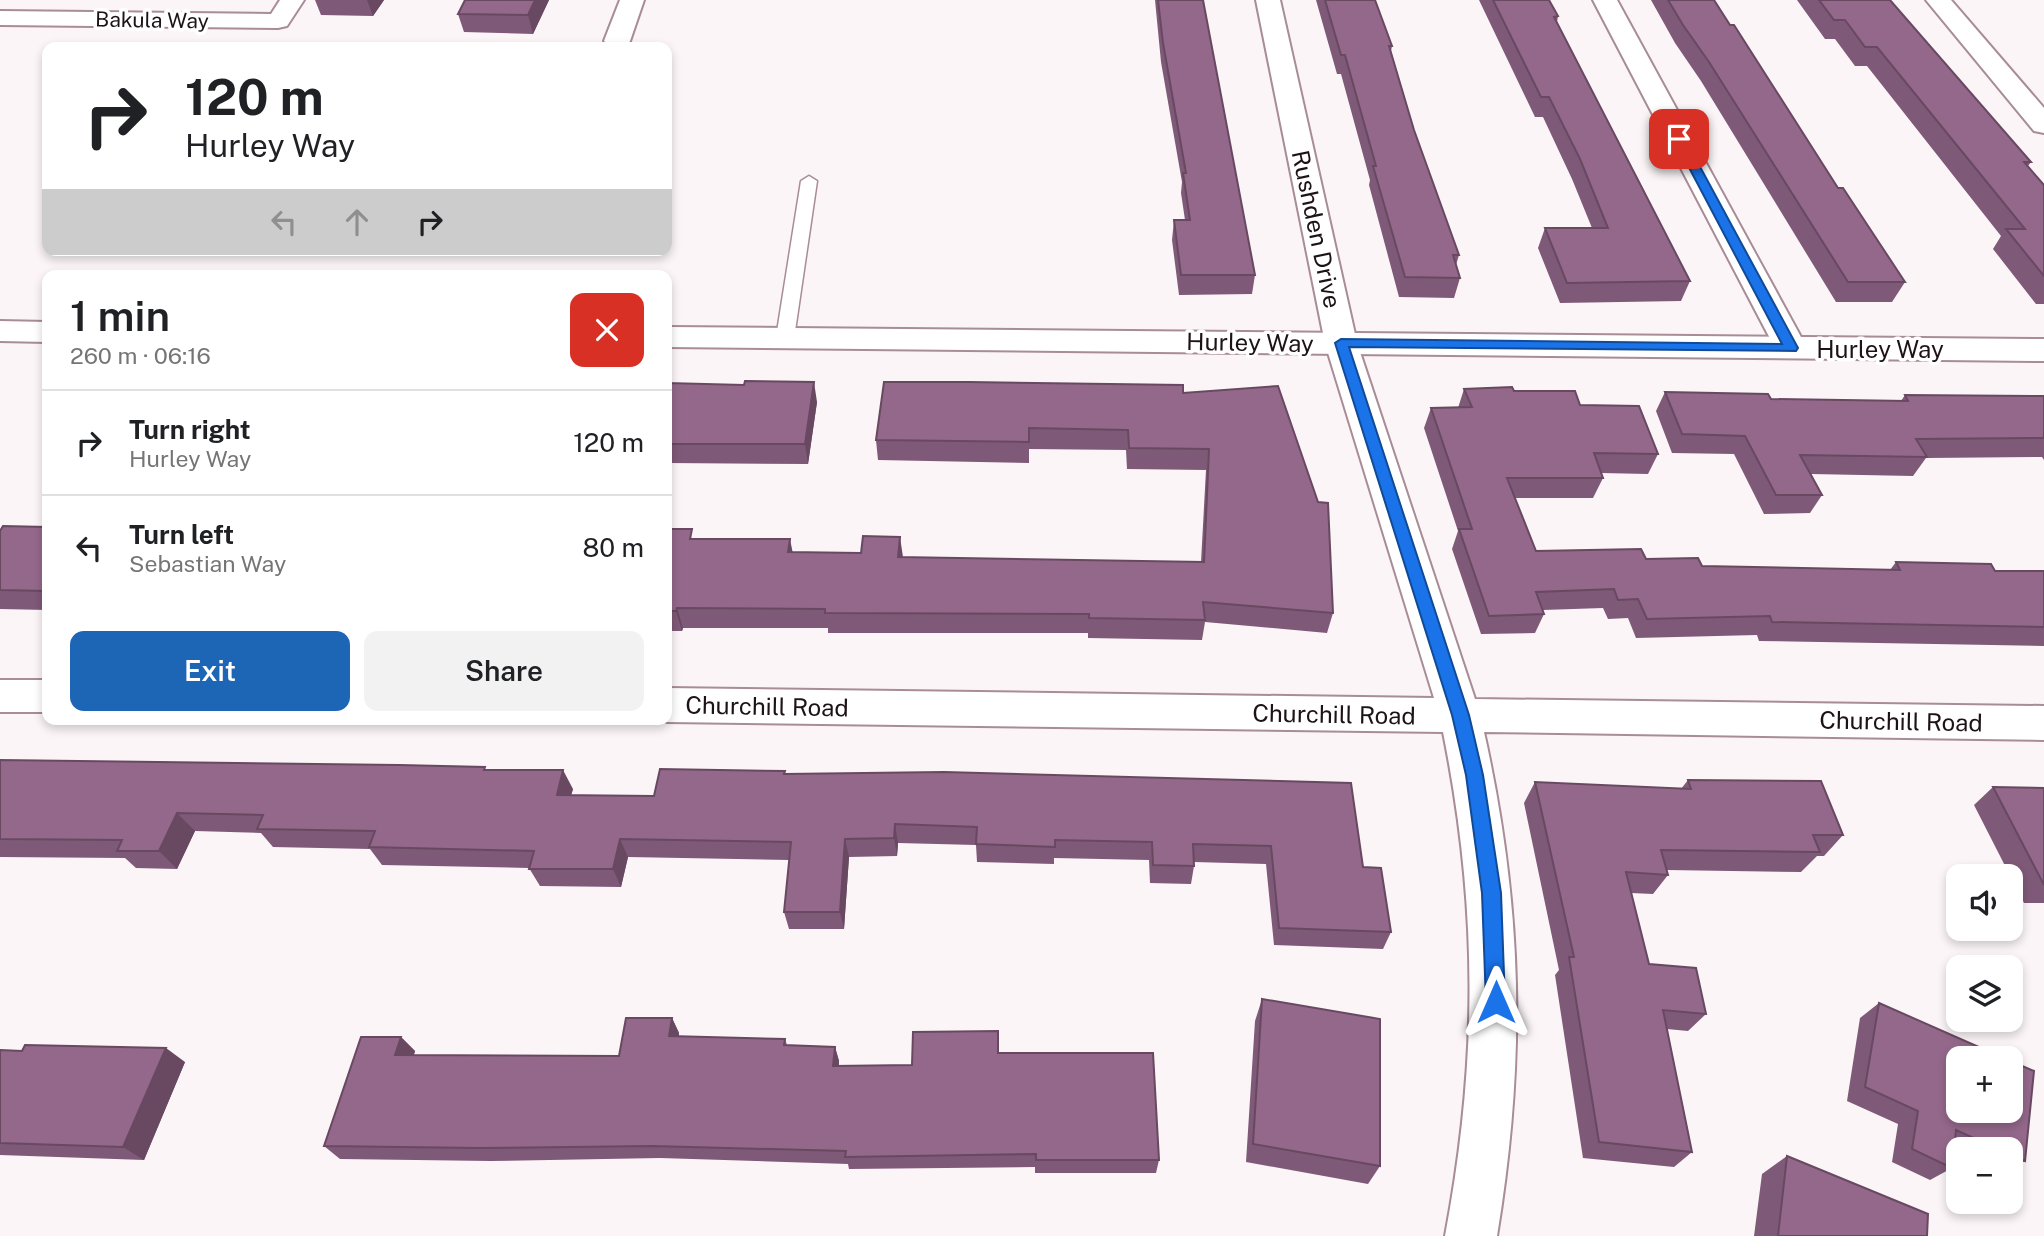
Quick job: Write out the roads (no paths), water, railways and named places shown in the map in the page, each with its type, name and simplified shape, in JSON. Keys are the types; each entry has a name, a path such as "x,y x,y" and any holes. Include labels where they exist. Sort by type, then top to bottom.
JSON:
{"street":[{"name":"Bakula Way","path":"0,19 278,21 292,0"},
{"path":"617,41 632,0"},
{"name":"Rushden Drive","path":"1268,0 1341,343 1460,715 1475,775 1492,893 1496,979 1493,1095 1471,1236"},
{"path":"1605,0 1791,348"},
{"path":"1938,0 2044,125"},
{"path":"0,331 42,332"},
{"name":"Hurley Way","path":"672,337 2044,350"},
{"path":"0,696 42,696"},
{"name":"Churchill Road","path":"672,705 2044,723"}],"lane":[{"path":"785,338 809,181"}]}
